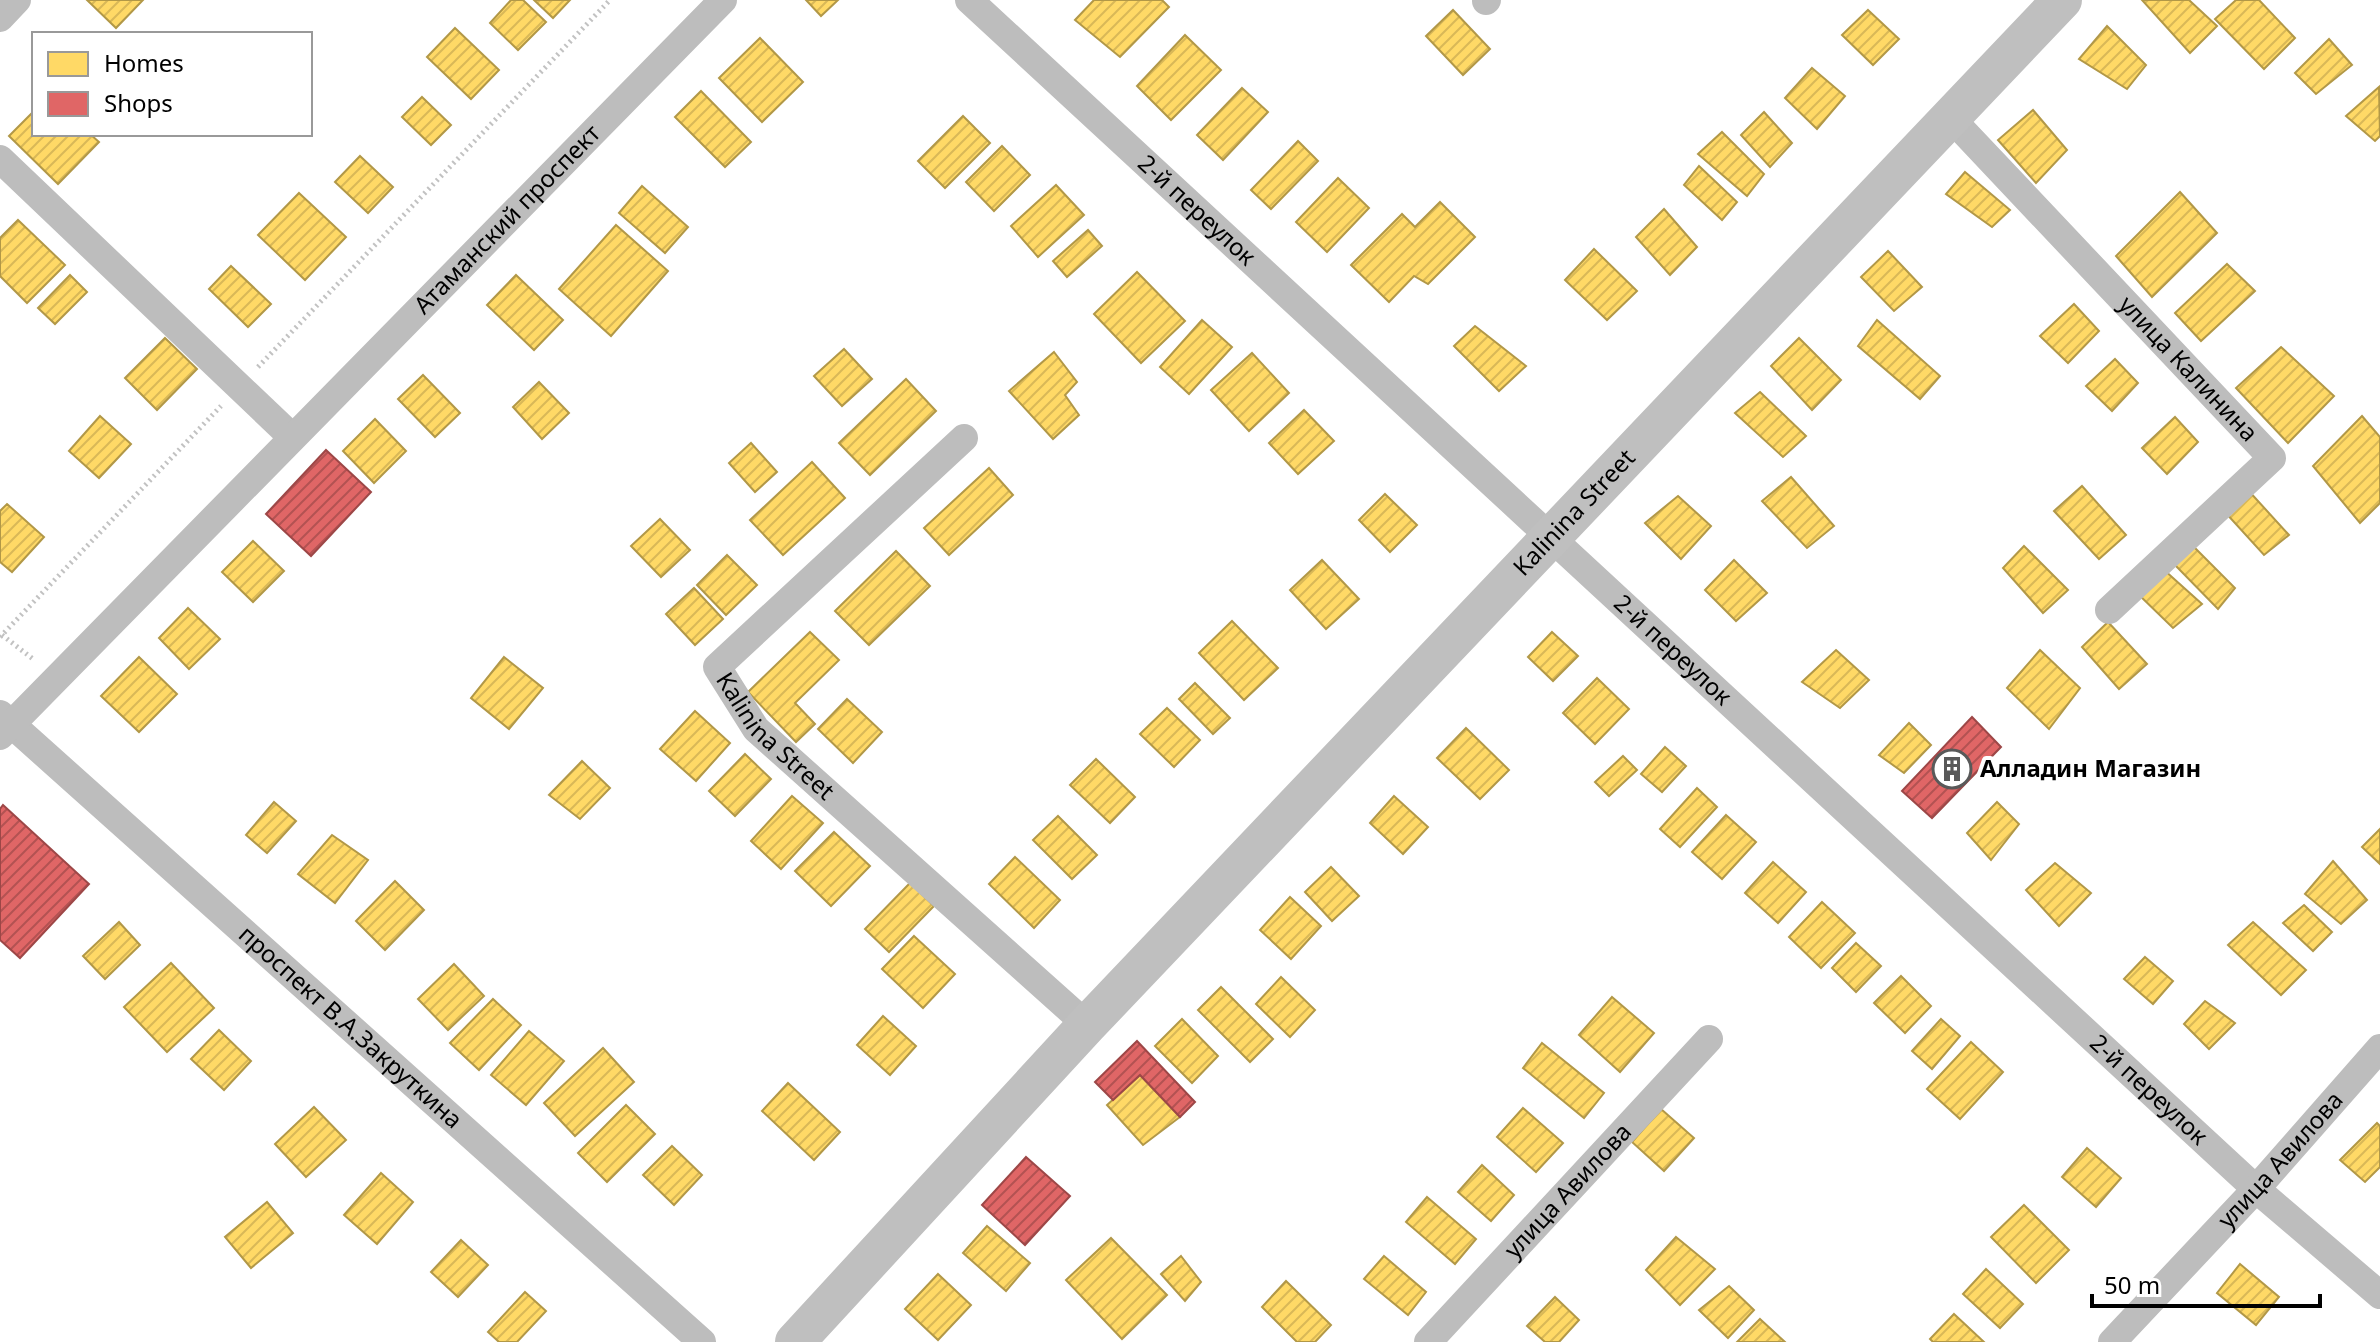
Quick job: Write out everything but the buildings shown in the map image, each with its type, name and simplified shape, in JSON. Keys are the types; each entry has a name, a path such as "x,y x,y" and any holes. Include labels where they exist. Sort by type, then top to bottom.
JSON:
{"main road":[{"name":"Kalinina Street","path":"795,1342 1087,1025 2062,0"}],"street":[{"path":"0,18 17,0"},
{"name":"Атаманский проспект","path":"4,725 723,0"},
{"name":"2-й переулок","path":"969,0 2256,1189 2380,1295"},
{"name":"улица Калинина","path":"1949,116 2272,458 2109,610"},
{"path":"0,159 292,437"},
{"name":"Kalinina Street","path":"964,438 717,667 756,729 1087,1025"},
{"name":"проспект В.А.Закруткина","path":"4,725 702,1342"},
{"name":"улица Авилова","path":"1428,1342 1709,1039"},
{"name":"улица Авилова","path":"2112,1342 2256,1189 2380,1048"}],"path":[{"path":"33,659 1,635 610,0"}],"place":[{"name":"Алладин Магазин","path":"1952,769"}]}
